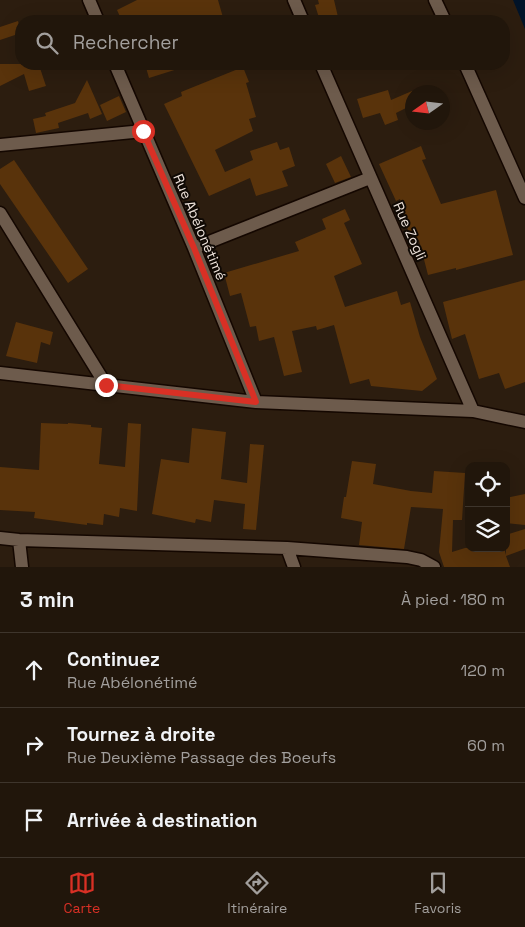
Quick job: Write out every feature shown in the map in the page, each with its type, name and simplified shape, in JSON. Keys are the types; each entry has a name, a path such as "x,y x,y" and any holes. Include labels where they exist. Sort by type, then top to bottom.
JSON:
{"street":[{"path":"89,0 95,15"},
{"path":"294,0 300,15"},
{"path":"435,0 442,15"},
{"name":"Rue Abélonétimé","path":"118,70 194,248 256,402"},
{"name":"Rue Zogli","path":"324,70 473,411"},
{"path":"467,70 525,198"},
{"path":"0,145 143,131"},
{"path":"194,248 370,178"},
{"path":"0,213 106,385"},
{"path":"0,373 256,402 473,411 525,422"},
{"path":"0,538 287,548 407,557 421,560 434,567"},
{"path":"19,540 22,567"},
{"path":"287,548 294,567"}],"water":[{"path":"513,0 525,0 525,29"}],"building":[{"path":"137,0 218,0 222,15 119,15 117,10"},
{"path":"318,0 334,0 338,15 318,15 315,5 319,4"},
{"path":"15,22 15,35 0,40 0,27"},
{"path":"0,64 15,64 15,70 41,70 46,86 29,91 24,74 0,86"},
{"path":"147,70 174,70 149,78"},
{"path":"236,70 244,70 249,82 246,83 256,117 249,119 253,131 215,150 225,172 253,160 250,151 277,142 280,150 289,147 295,166 282,171 288,186 256,196 250,178 209,196 164,104 182,96 181,92"},
{"path":"87,80 102,114 90,119 88,113 58,123 59,128 36,133 33,119 46,116 45,113 75,103"},
{"path":"388,90 391,100 405,94 405,108 396,113 398,120 385,125 380,113 363,118 357,99"},
{"path":"119,96 126,112 107,121 100,105"},
{"path":"421,146 426,159 422,160 441,204 496,190 513,255 456,270 456,268 428,275 419,240 411,242 400,199 396,201 379,164"},
{"path":"341,156 351,177 335,183 326,164"},
{"path":"14,160 88,269 68,283 0,184 0,169"},
{"path":"345,209 350,220 344,223 362,264 334,276 345,307 397,291 401,305 410,302 420,337 437,379 422,391 371,386 369,379 350,384 334,325 317,330 316,326 292,331 302,372 284,376 274,337 259,341 256,326 250,327 241,293 230,296 224,273 299,251 295,242 326,229 322,219"},
{"path":"525,280 525,382 505,389 499,373 479,379 465,334 452,339 443,302"},
{"path":"16,322 53,332 50,345 41,342 37,363 6,356"},
{"path":"41,423 68,423 102,428 99,464 125,467 128,423 141,424 137,511 120,508 119,517 104,514 103,525 87,523 87,525 34,518 35,512 0,510 0,467 39,470"},
{"path":"192,428 226,432 221,479 247,483 250,444 264,445 256,530 243,529 245,504 214,500 211,522 196,519 195,523 152,514 161,459 189,463"},
{"path":"352,461 376,464 373,484 411,491 432,493 434,471 465,473 462,520 453,520 452,552 465,548 465,552 505,552 506,555 506,552 510,552 510,534 525,529 525,549 506,556 510,567 444,567 439,552 443,509 411,507 404,549 359,545 362,522 341,518 344,497 346,497"},
{"path":"525,494 525,525 510,523 510,497"}],"route":[{"path":"106,385 256,402 194,248 143,131"}]}
